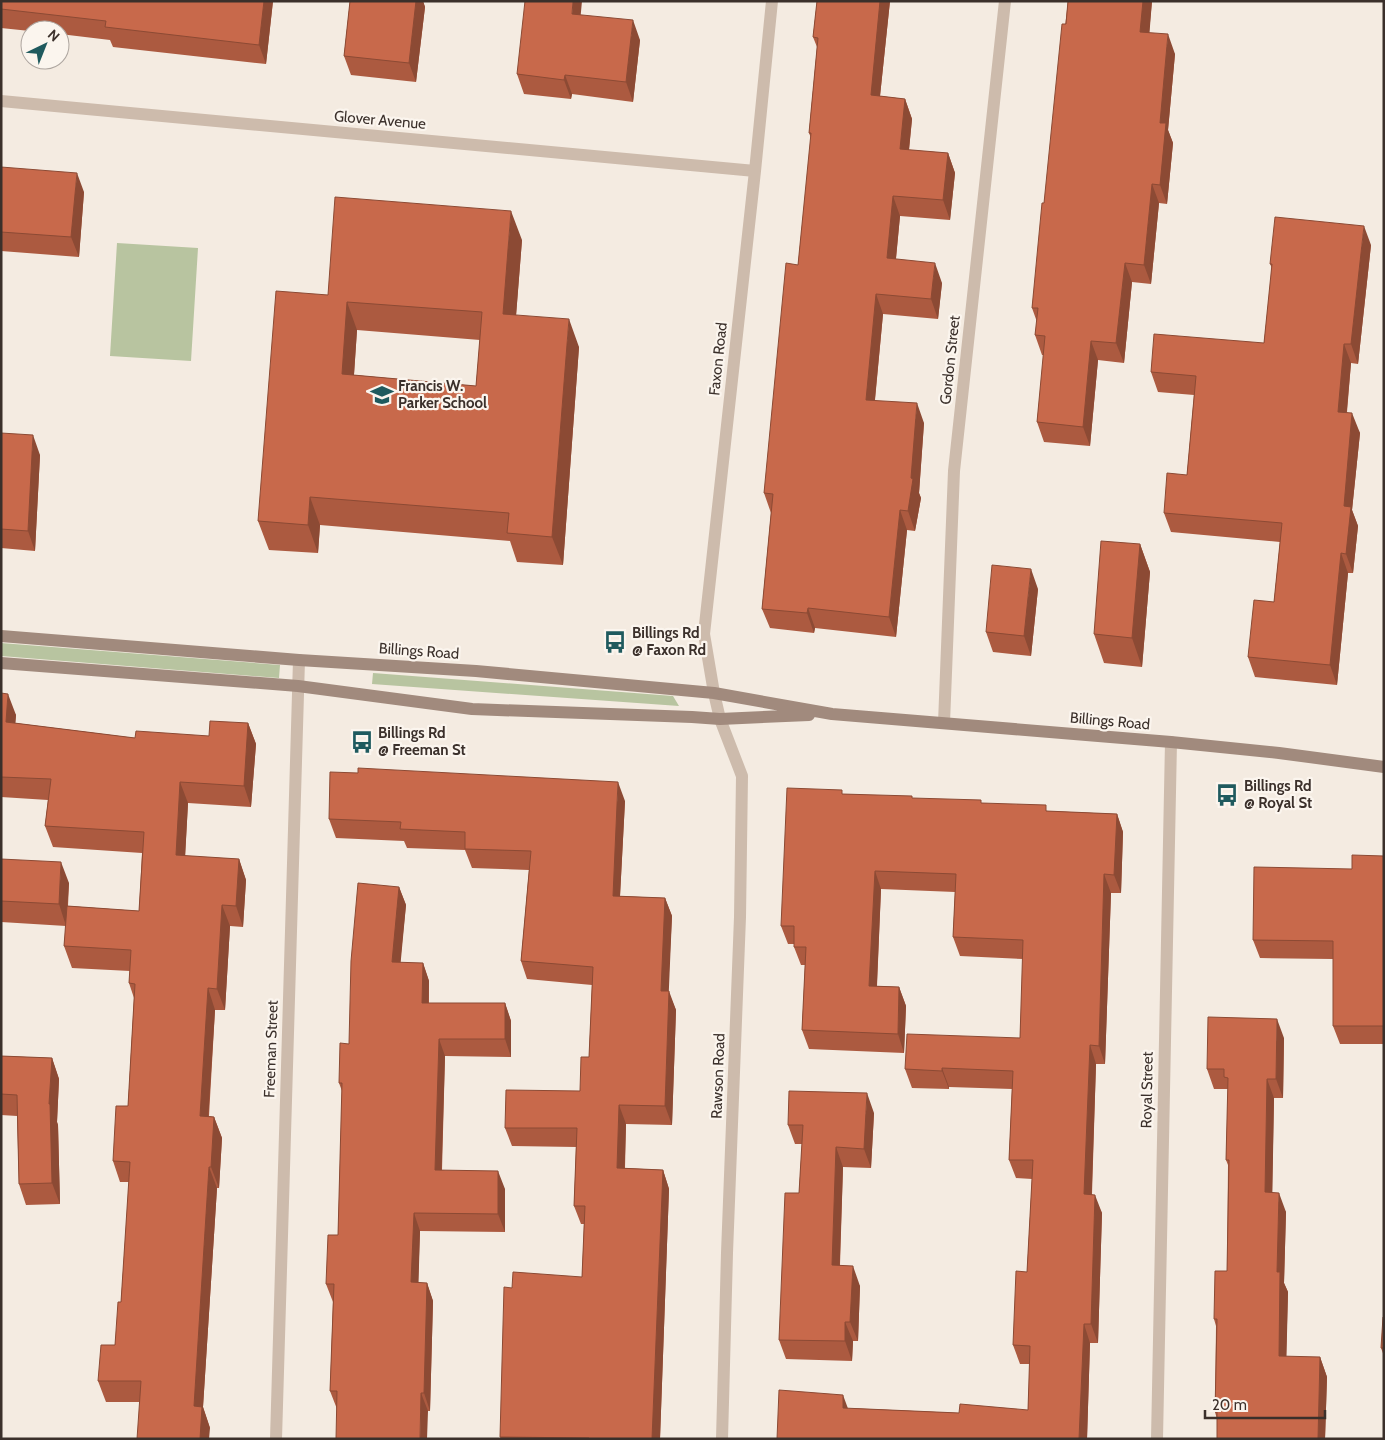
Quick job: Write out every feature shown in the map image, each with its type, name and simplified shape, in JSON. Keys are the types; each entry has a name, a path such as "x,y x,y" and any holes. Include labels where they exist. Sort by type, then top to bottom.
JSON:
{"street":[{"name":"Faxon Road","path":"720,719 704,634 772,1"},
{"name":"Gordon Street","path":"944,724 955,464 1005,1"},
{"name":"Glover Avenue","path":"1,101 755,171"},
{"name":"Billings Road","path":"1,636 299,660 476,671 714,693 832,714 1170,742 1279,753 1384,767"},
{"name":"Freeman Street","path":"276,1439 299,660"},
{"name":"Billings Road","path":"1,663 298,686 472,709 692,716 720,719 832,714"},
{"name":"Rawson Road","path":"720,719 742,776 740,917 722,1439"},
{"name":"Royal Street","path":"1157,1439 1170,742"}],"green space":[{"path":"117,243 198,248 191,361 110,356"},
{"path":"1,643 280,665 279,678 1,656"},
{"path":"373,673 673,696 679,706 372,684"}],"building":[{"path":"1,1 264,1 259,45 105,27 106,21 1,9"},
{"path":"350,1 416,1 409,63 344,56"},
{"path":"525,1 573,1 572,14 633,20 626,82 565,75 564,80 517,74"},
{"path":"817,1 880,1 871,95 905,99 900,149 948,153 943,200 893,196 887,258 935,263 931,299 876,294 866,400 917,403 911,478 913,479 908,511 900,510 889,617 808,608 807,613 762,609 773,494 764,493 786,263 798,265 818,38 813,37"},
{"path":"1068,1 1143,1 1140,32 1168,34 1160,123 1166,123 1160,185 1152,184 1144,265 1125,263 1116,343 1091,341 1083,427 1037,422 1045,336 1035,335 1038,308 1032,308 1062,24 1066,24"},
{"path":"1,167 77,173 71,237 1,232"},
{"path":"335,197 511,211 503,314 569,319 552,537 507,533 509,513 310,497 308,525 258,521 276,291 328,295","holes":["347,302 482,312 476,386 342,374"]},
{"path":"1275,217 1364,226 1351,344 1344,344 1338,412 1352,413 1344,506 1351,507 1346,554 1341,553 1330,665 1248,657 1254,600 1274,602 1282,523 1164,513 1167,473 1187,475 1196,376 1151,372 1154,334 1264,343"},
{"path":"1,433 33,435 28,531 1,529"},
{"path":"1101,541 1140,544 1132,638 1094,634"},
{"path":"992,565 1031,569 1024,636 986,632"},
{"path":"1,693 8,694 6,722 135,738 136,731 209,736 210,721 248,723 244,786 180,782 176,855 239,859 236,906 222,905 217,989 208,988 200,1116 214,1117 211,1167 209,1167 194,1406 202,1407 200,1439 137,1439 141,1381 98,1381 101,1345 115,1345 118,1302 121,1302 130,1162 113,1161 116,1106 128,1106 135,984 129,983 131,950 64,946 67,906 139,911 144,832 45,826 51,779 1,777"},
{"path":"358,768 618,782 613,896 665,898 661,991 669,991 665,1106 619,1105 617,1168 663,1170 652,1439 500,1437 504,1287 512,1288 513,1272 582,1277 585,1206 574,1206 577,1128 505,1128 506,1090 580,1091 581,1057 589,1057 593,967 521,961 531,851 465,849 465,832 400,829 401,822 329,819 330,772 358,773"},
{"path":"787,788 842,790 842,794 912,796 912,798 981,800 981,803 1046,805 1046,811 1117,814 1114,875 1104,874 1099,1046 1090,1045 1084,1194 1095,1195 1091,1324 1084,1324 1079,1439 777,1439 779,1390 843,1395 843,1408 959,1413 960,1404 1028,1410 1030,1346 1013,1345 1016,1271 1027,1272 1033,1160 1009,1160 1013,1071 942,1068 942,1071 905,1069 907,1034 1020,1038 1023,940 953,937 956,874 875,871 869,986 899,987 898,1034 802,1030 806,947 794,947 794,926 781,926"},
{"path":"1352,855 1384,856 1384,1026 1333,1026 1333,941 1253,940 1254,867 1352,869"},
{"path":"1,859 61,862 59,904 1,901"},
{"path":"358,883 399,887 392,962 423,963 422,1003 505,1003 505,1039 439,1039 435,1170 498,1171 498,1214 414,1213 411,1282 427,1283 424,1393 421,1393 420,1439 336,1439 337,1391 330,1391 334,1284 326,1284 328,1235 338,1235 342,1083 339,1083 340,1043 349,1044 351,961"},
{"path":"1208,1017 1277,1019 1276,1079 1267,1079 1265,1192 1279,1193 1277,1272 1280,1272 1279,1356 1320,1357 1318,1439 1217,1439 1217,1412 1215,1412 1217,1319 1214,1319 1215,1271 1227,1271 1229,1160 1226,1160 1228,1078 1224,1077 1224,1069 1207,1069"},
{"path":"1,1056 52,1058 49,1104 52,1183 19,1184 17,1095 1,1094"},
{"path":"789,1091 867,1093 864,1149 836,1147 832,1265 853,1266 850,1322 845,1322 845,1341 779,1340 785,1193 799,1193 803,1125 788,1125"},
{"path":"1383,1317 1384,1348 1381,1348"}],"place":[{"name":"Francis W. Parker School","path":"382,395"},
{"name":"Billings Rd @ Faxon Rd","path":"615,642"},
{"name":"Billings Rd @ Freeman St","path":"362,742"},
{"name":"Billings Rd @ Royal St","path":"1227,795"}]}
